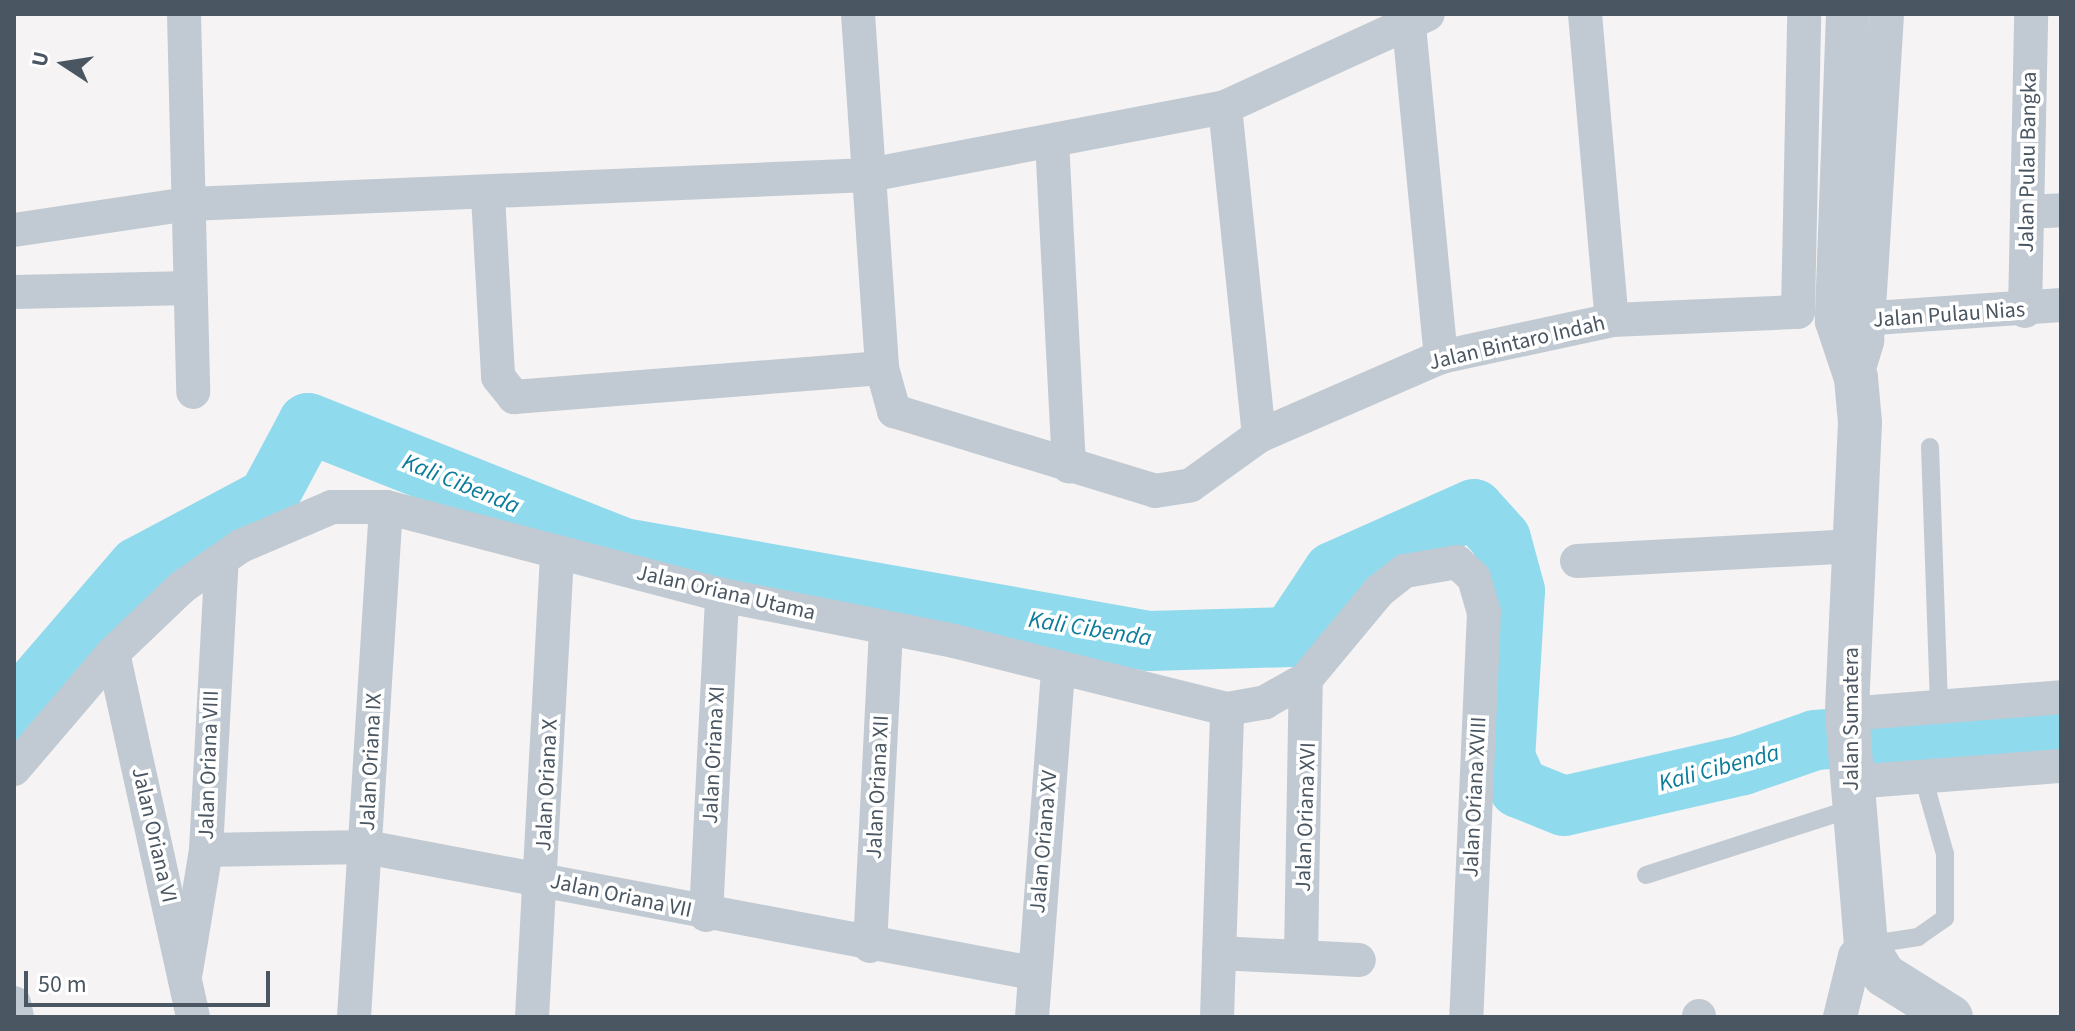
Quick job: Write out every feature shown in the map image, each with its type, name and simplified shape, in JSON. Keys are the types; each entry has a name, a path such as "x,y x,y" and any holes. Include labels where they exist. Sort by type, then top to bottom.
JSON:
{"street":[{"path":"184,14 193,392"},
{"path":"488,196 498,377 514,397 882,368 858,14"},
{"path":"1585,14 1612,320"},
{"name":"Jalan Bintaro Indah","path":"882,368 890,404 900,416 1069,467 1177,491 1259,436 1441,357 1612,320 1798,312 1804,14"},
{"name":"Jalan Sumatera","path":"1848,14 1852,321 1856,378 1856,546 1850,762 1866,945 1884,975 1951,1017"},
{"name":"Jalan Sumatera","path":"1852,321 1887,14"},
{"name":"Jalan Pulau Bangka","path":"2025,311 2027,212 2045,79 2031,14"},
{"path":"14,230 189,204 488,196 869,175 1225,107 1419,20 1441,357"},
{"path":"1225,107 1259,436"},
{"path":"1052,141 1069,467"},
{"path":"2027,212 2061,210"},
{"path":"14,292 190,288"},
{"name":"Jalan Pulau Nias","path":"1852,321 2025,311 2061,305"},
{"name":"Jalan Oriana Utama","path":"14,769 113,653 222,559 314,511 386,507 722,595 886,627 1227,709 1265,702 1306,679 1379,591 1405,571 1457,562 1474,578"},
{"name":"Jalan Oriana IX","path":"354,1017 386,507"},
{"path":"1577,561 1856,546"},
{"name":"Jalan Oriana X","path":"532,1017 543,879 557,553"},
{"name":"Jalan Oriana VIII","path":"186,971 206,850 222,559"},
{"name":"Jalan Oriana XVIII","path":"1466,1017 1484,612 1474,578"},
{"name":"Jalan Oriana XI","path":"706,915 722,595"},
{"name":"Jalan Oriana XII","path":"870,946 886,627"},
{"name":"Jalan Oriana VI","path":"113,653 186,971 193,1017"},
{"name":"Jalan Oriana XV","path":"1032,1017 1058,668"},
{"name":"Jalan Oriana XVI","path":"1301,955 1306,679"},
{"path":"1850,762 1939,706 2061,697"},
{"path":"1217,1017 1227,709"},
{"path":"1850,762 1923,777 2061,766"},
{"name":"Jalan Oriana VII","path":"206,850 366,847 543,879 706,915 870,946 1033,973"},
{"path":"1840,1017 1848,975 1866,945"},
{"path":"1219,953 1359,960"},
{"path":"14,1003 17,1017"}],"lane":[{"path":"1930,447 1939,706"},
{"path":"1646,875 1850,762"},
{"path":"1866,945 1918,937 1945,918 1945,854 1923,777"}],"waterway":[{"name":"Kali Cibenda","path":"14,711 138,567 268,498 308,423 624,548 1149,641 1290,637 1333,572 1474,509 1501,539 1515,591 1505,757 1519,788 1564,806 1743,765 1815,740 2061,722"}]}
